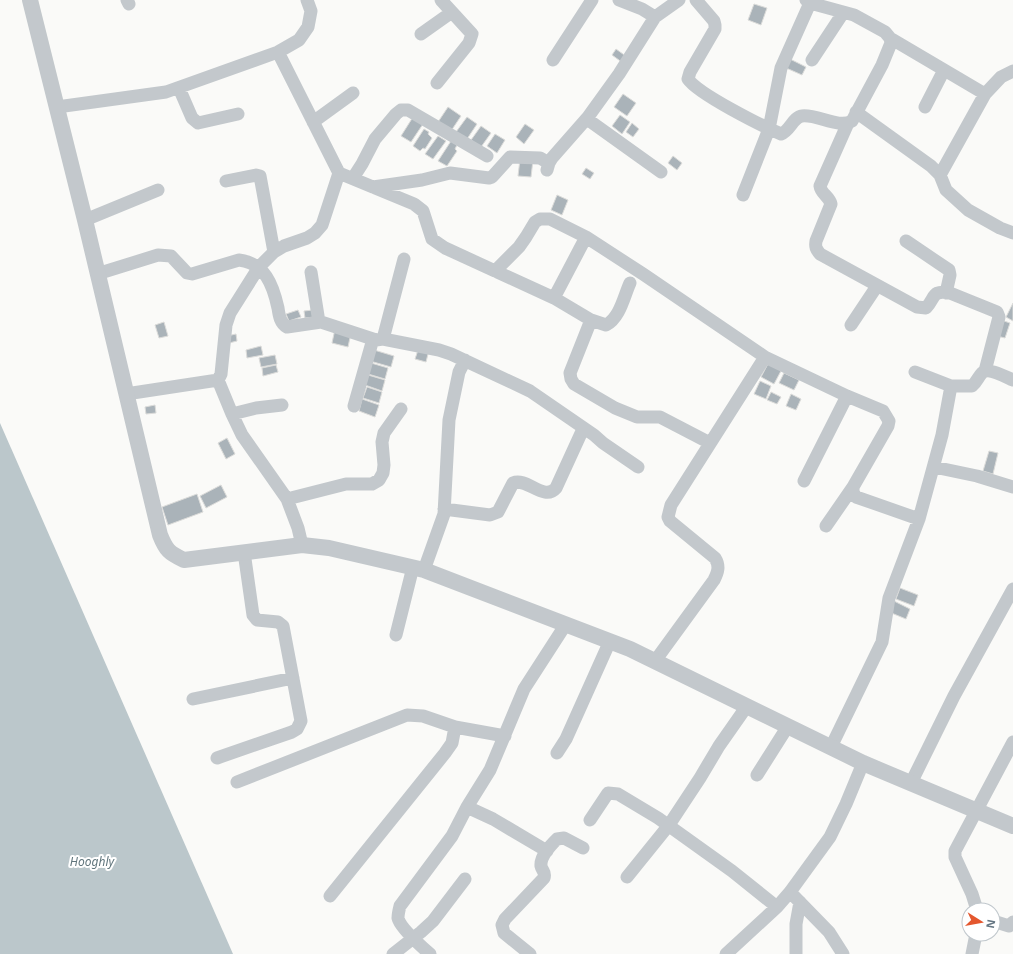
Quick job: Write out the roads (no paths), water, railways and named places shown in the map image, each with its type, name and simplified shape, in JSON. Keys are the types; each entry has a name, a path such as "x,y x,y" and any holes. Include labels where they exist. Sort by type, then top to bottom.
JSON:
{"street":[{"path":"30,0 85,220 160,535 165,548 172,555 184,560 302,545 329,548 418,569 630,649 863,763 1013,826"},
{"path":"57,107 166,92 278,52 300,40 308,27 310,11 307,0"},
{"path":"437,83 472,38 472,34 469,30 441,0"},
{"path":"553,60 592,0"},
{"path":"619,0 642,9 655,17"},
{"path":"373,187 422,180 450,173 488,178 492,177 510,157 540,158 548,166 586,119 619,74 655,17 679,0"},
{"path":"696,0 714,21 715,29 690,72 688,79 711,97 781,134 784,133 798,117 802,116 821,118 840,124 852,121 882,65 891,43 890,38"},
{"path":"743,195 769,129 781,68 808,1 843,13 854,15 885,32 890,38 985,94"},
{"path":"421,34 452,12"},
{"path":"812,60 843,13"},
{"path":"278,52 339,173 414,204 423,211 432,239 445,248 554,298 591,320 606,325 613,320 617,314 630,283"},
{"path":"925,107 944,70"},
{"path":"940,175 985,94 1001,76 1013,71"},
{"path":"179,88 192,118 198,123 238,114"},
{"path":"313,122 353,93"},
{"path":"353,178 375,139 401,110 408,110 487,156"},
{"path":"856,112 931,166 940,175 946,190 968,210 1013,234"},
{"path":"586,119 661,172"},
{"path":"848,123 820,186 822,193 830,200 831,204 816,241 815,247 820,254 917,307 923,309 928,306 935,294 938,292 946,293 997,312 999,315 985,371 981,374 975,384 972,386 951,386 915,372"},
{"path":"302,545 298,528 287,499 242,435 218,380 221,374 226,325 230,313 259,267 274,252 284,246 307,238 322,226 339,173"},
{"path":"226,181 256,175 260,176 274,252"},
{"path":"85,220 158,190"},
{"path":"495,272 519,247 534,222 540,219 550,219 586,237 765,357 847,396 883,411 889,421 888,426 853,487 826,526"},
{"path":"554,298 586,237"},
{"path":"906,241 949,270 950,275 946,293"},
{"path":"97,274 158,255 171,256 186,273 192,274 213,269 239,260 245,260 259,267 269,280 274,293 280,319 284,326 287,327 319,322 378,339 439,350 465,360 530,391 638,467"},
{"path":"354,406 404,259"},
{"path":"311,272 319,322"},
{"path":"851,325 877,286"},
{"path":"591,320 570,373 570,379 574,384 615,408 637,417 660,417 710,443"},
{"path":"655,661 717,573 718,566 715,558 674,525 668,517 671,505 765,357"},
{"path":"396,635 418,569 444,514 449,420 459,372 465,360"},
{"path":"985,371 991,371 1013,380"},
{"path":"126,394 218,380"},
{"path":"831,747 882,642 889,598 919,519 942,435 951,386"},
{"path":"804,481 847,396"},
{"path":"232,414 256,408 282,405"},
{"path":"287,499 346,484 372,484 379,480 383,473 384,465 382,442 384,433 401,410"},
{"path":"444,509 490,515 495,514 498,512 513,483 518,481 544,492 553,492 583,429"},
{"path":"934,467 977,476 1013,487"},
{"path":"853,487 853,492 856,497 919,519"},
{"path":"217,758 292,732 297,729 301,721 283,626 278,622 258,620 253,615 244,552"},
{"path":"911,783 954,696 1013,589"},
{"path":"430,954 412,938 398,919 400,906 452,836 467,807 490,770 524,690 566,624"},
{"path":"558,752 566,739 610,641"},
{"path":"193,699 293,678"},
{"path":"627,877 669,826 719,746 747,706"},
{"path":"237,782 407,715 423,716 455,727 505,736"},
{"path":"756,775 788,726"},
{"path":"330,896 445,754 452,743 455,727"},
{"path":"974,902 955,857 955,851 1013,742"},
{"path":"726,954 777,907 790,892 830,837 863,763"},
{"path":"590,820 608,793 613,792 628,799 669,826 732,871 777,907"},
{"path":"467,807 493,819 547,851"},
{"path":"530,954 504,933 502,926 505,919 544,878 545,873 541,865 543,856 557,839 561,838 583,848"},
{"path":"393,954 433,921 465,879"},
{"path":"790,892 829,932 843,954"},
{"path":"796,954 796,924 800,902"},
{"path":"1001,923 1009,926 1013,922"},
{"path":"972,954 974,942"}],"water":[{"name":"Hooghly","path":"0,423 233,954 0,954"}]}
